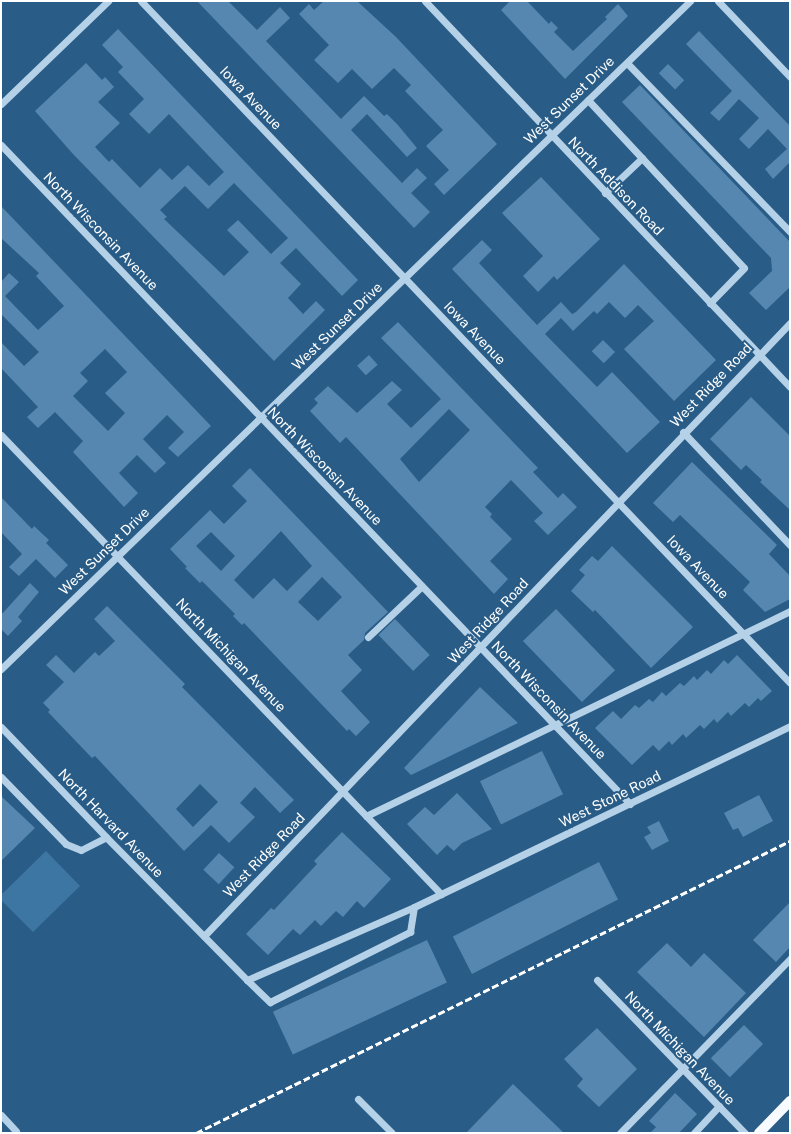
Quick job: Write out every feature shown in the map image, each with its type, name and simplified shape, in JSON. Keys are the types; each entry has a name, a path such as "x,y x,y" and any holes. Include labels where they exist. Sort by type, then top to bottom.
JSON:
{"main road":[{"path":"759,1133 790,1101"}],"street":[{"path":"1,104 108,1"},
{"name":"Iowa Avenue","path":"141,1 790,683"},
{"name":"North Addison Road","path":"425,1 551,136 790,387"},
{"name":"West Sunset Drive","path":"1,669 405,279 690,1"},
{"path":"718,1 790,77"},
{"path":"627,63 790,232"},
{"path":"588,100 744,268 710,303"},
{"name":"North Wisconsin Avenue","path":"1,145 630,804"},
{"path":"605,192 642,158"},
{"name":"West Ridge Road","path":"204,936 481,648 683,432 790,323"},
{"path":"683,432 790,545"},
{"name":"North Michigan Avenue","path":"1,435 441,894"},
{"path":"368,637 422,586"},
{"path":"366,816 790,611"},
{"name":"West Stone Road","path":"247,980 414,907 790,726"},
{"name":"North Harvard Avenue","path":"1,727 106,837 270,1002 410,932 414,907"},
{"path":"1,777 66,844 81,850 106,837"},
{"path":"620,1133 790,959"},
{"name":"North Michigan Avenue","path":"597,980 745,1133"},
{"path":"358,1099 392,1133"},
{"path":"694,1133 719,1106"},
{"path":"1,1115 16,1131"}],"shaded area":[{"path":"46,851 80,886 33,932 1,900 1,895"}],"building":[{"path":"197,1 228,1 257,30 280,7 290,18 266,41 341,119 364,96 384,116 387,114 397,124 417,148 407,157 367,114 351,130 402,183 417,168 427,178 411,193 430,212 414,228"},
{"path":"324,1 357,1 396,37 497,144 444,195 434,184 449,170 426,146 443,130 405,91 411,85 394,68 372,89 352,69 338,83 314,60 329,45 299,14 309,4 314,10"},
{"path":"510,1 527,1 549,24 551,21 558,28 554,32 573,51 607,19 605,17 618,4 628,16 565,79 501,10"},
{"path":"118,29 358,280 342,296 296,248 280,263 301,284 288,298 303,314 316,301 325,310 274,361 73,154 35,111 86,63 102,80 105,77 114,87 98,102 120,123 95,147 109,162 112,159 140,188 160,168 172,180 188,165 209,186 224,172 169,114 149,134 129,114 144,99 118,72 123,67 102,45","holes":["234,183 288,238 271,254 238,220 227,230 249,252 224,276 164,219 167,217 160,210 185,186 208,209"]},
{"path":"699,31 790,126 790,162 773,179 765,169 787,149 768,129 749,149 739,139 759,118 739,99 719,121 710,113 732,91 686,44"},
{"path":"668,64 684,80 675,89 659,73"},
{"path":"640,85 790,242 790,287 766,310 749,293 772,271 771,258 622,102"},
{"path":"541,177 600,239 557,280 554,276 538,292 523,276 543,256 502,213"},
{"path":"1,206 211,426 178,457 168,448 184,432 167,415 143,439 166,463 155,473 137,455 119,473 138,493 124,507 73,452 83,441 55,412 38,428 27,417 38,407 1,368 1,342 24,366 39,352 1,314 1,282 9,273 19,282 5,296 38,330 64,306 36,276 39,273 1,238","holes":["105,349 127,372 105,393 125,413 108,431 73,396 88,381 80,373"]},
{"path":"482,240 492,250 479,263 537,325 561,302 572,314 576,312 624,264 716,360 674,401 624,349 654,321 638,305 625,318 609,302 597,314 594,311 573,331 561,318 545,334 597,387 612,372 660,422 627,453 452,269"},
{"path":"398,322 538,468 533,472 558,498 563,493 577,507 548,535 534,521 543,513 511,480 485,507 492,514 490,517 512,539 490,561 508,579 494,594 346,437 340,443 310,411 318,403 314,399 328,386 357,413 392,381 402,390 387,404 411,428 441,399 381,338","holes":["449,409 470,430 419,482 400,459"]},
{"path":"603,340 615,352 604,363 592,351"},
{"path":"369,355 378,365 366,375 357,366"},
{"path":"751,397 790,436 790,510 760,482 762,480 746,465 741,470 710,439"},
{"path":"692,462 777,545 769,554 790,576 790,599 765,612 743,590 750,582 680,515 673,522 653,503"},
{"path":"250,468 388,612 365,633 364,640 348,655 362,670 341,691 370,722 356,736 349,729 347,731 244,623 242,625 233,616 235,614 202,581 200,583 185,568 187,567 170,549 210,510 224,524 247,501 232,486","holes":["281,531 312,566 287,591 274,578 253,599 234,580","211,532 235,556 221,571 196,546","322,577 342,597 318,621 298,602"]},
{"path":"1,497 32,529 34,526 49,540 46,543 68,565 55,578 36,559 19,576 9,567 22,554 1,532"},
{"path":"612,546 693,627 651,668 595,610 593,612 571,591 585,575 579,570 592,556 598,561"},
{"path":"30,583 39,592 18,617 22,621 8,636 1,629 1,615"},
{"path":"107,606 185,684 182,687 294,800 280,813 255,787 240,803 255,817 229,843 211,825 184,851 95,756 92,758 48,712 50,710 43,703 64,682 46,665 56,655 74,673 95,652 99,656 115,641 94,619","holes":["200,784 218,802 193,827 176,809"]},
{"path":"556,609 615,670 582,702 523,641"},
{"path":"395,619 430,655 413,671 378,635"},
{"path":"737,655 772,691 761,701 758,698 749,707 745,703 731,716 728,712 717,723 714,719 704,729 700,725 686,738 683,734 672,745 669,741 659,751 653,745 632,765 595,728 613,711 621,719 635,705 639,708 649,699 653,702 662,692 666,696 680,683 684,686 694,676 697,680 707,670 711,674 724,660 728,664"},
{"path":"480,687 518,723 411,775 404,768"},
{"path":"542,751 563,794 501,824 480,781"},
{"path":"457,793 492,829 462,843 454,851 447,845 437,855 407,824 425,807 434,815"},
{"path":"759,795 773,821 743,837 738,828 733,830 724,813"},
{"path":"1,796 35,828 1,861"},
{"path":"659,821 669,841 652,850 644,837 651,833 647,827"},
{"path":"342,832 391,879 364,908 357,901 343,917 336,911 321,926 315,920 300,935 293,929 268,955 246,934 271,908 274,910 317,864 314,861"},
{"path":"219,853 234,867 219,884 203,870"},
{"path":"599,862 618,899 472,974 453,936"},
{"path":"790,902 790,947 776,962 753,940"},
{"path":"427,940 447,983 293,1054 273,1012"},
{"path":"667,943 691,967 704,953 746,993 704,1037 637,972"},
{"path":"744,1025 763,1044 730,1077 711,1058"},
{"path":"597,1028 637,1069 599,1107 577,1086 583,1079 564,1059"},
{"path":"513,1084 564,1133 466,1133"},
{"path":"675,1093 697,1114 679,1133 650,1133 656,1127 649,1121"}],"railway":[{"path":"196,1133 790,841"}]}
